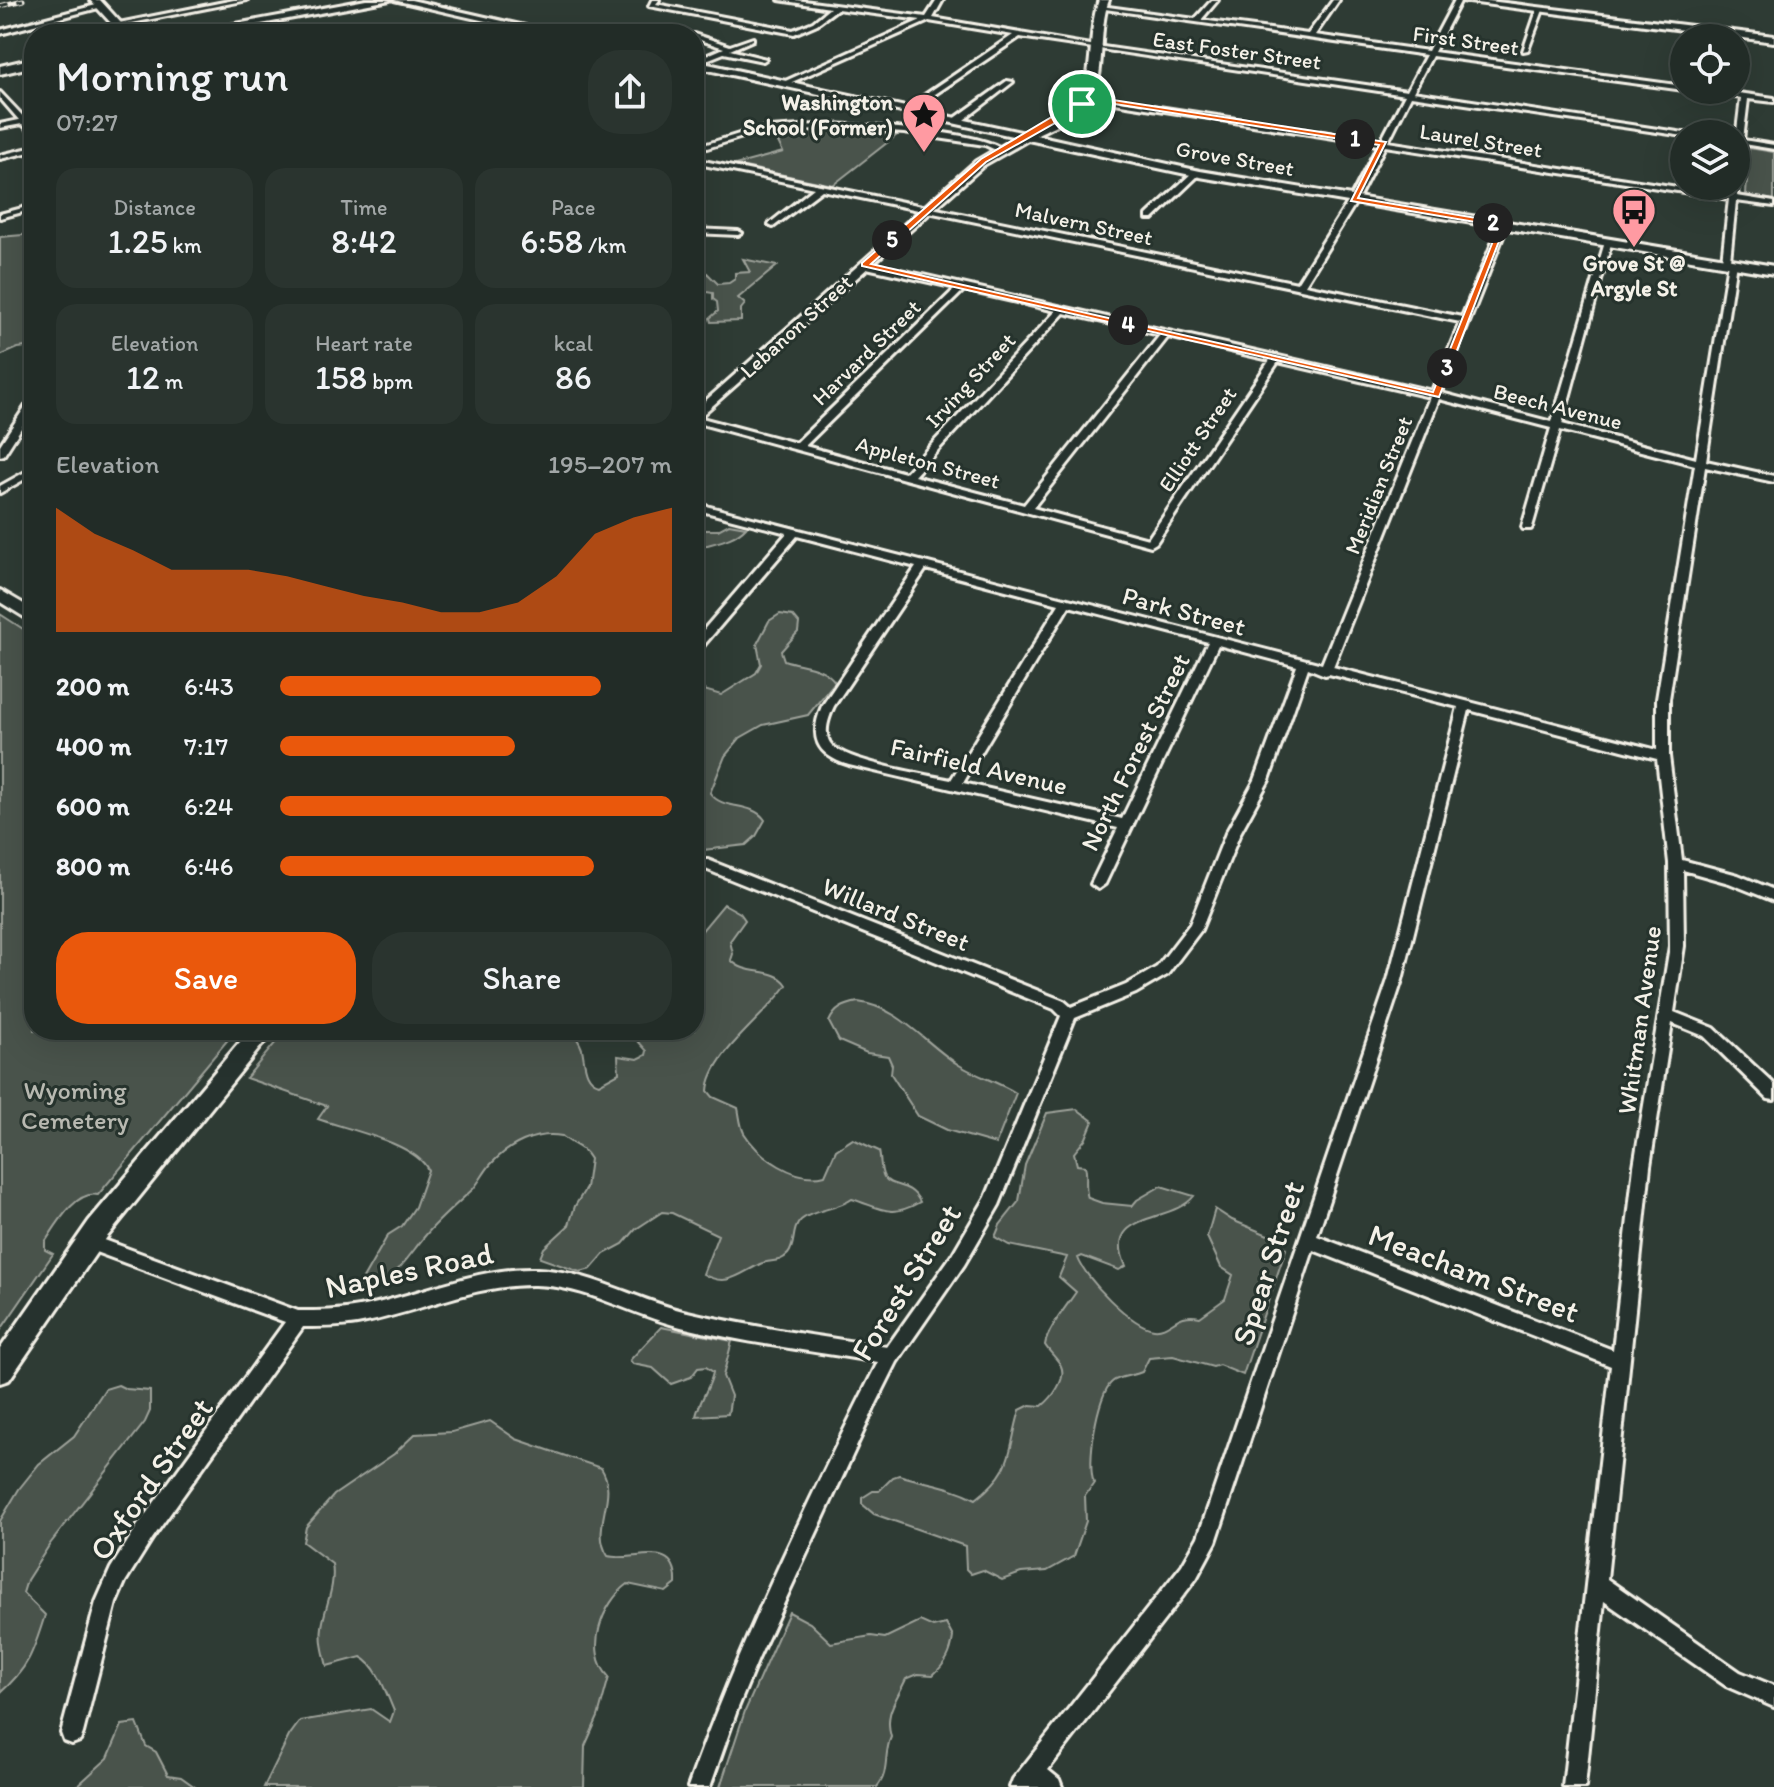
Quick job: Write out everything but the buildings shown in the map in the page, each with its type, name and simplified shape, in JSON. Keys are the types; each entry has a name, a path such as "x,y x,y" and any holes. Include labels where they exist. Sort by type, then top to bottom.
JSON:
{"main road":[{"path":"244,24 385,0"},
{"path":"399,0 500,24"},
{"path":"417,0 448,11"},
{"path":"1459,0 1670,28"},
{"path":"97,3 117,24"},
{"path":"1087,98 1096,48 1096,20 1102,4"},
{"path":"1750,37 1774,39"},
{"path":"0,70 24,64"},
{"name":"Grove Street","path":"704,66 1197,173 1774,270"},
{"name":"Lebanon Street","path":"704,409 976,166 1076,110 1087,98"},
{"path":"0,595 24,611"},
{"path":"0,1371 88,1242 255,1040"}],"street":[{"path":"117,24 244,0"},
{"path":"656,0 650,4 794,32"},
{"name":"East Foster Street","path":"782,0 928,19 1096,48 1670,132"},
{"path":"783,84 928,19 940,0"},
{"path":"1197,21 1215,0"},
{"path":"1310,37 1336,0"},
{"path":"1300,286 1354,199 1459,0"},
{"path":"27,24 97,3"},
{"name":"First Street","path":"1102,4 1197,21 1670,86"},
{"path":"774,41 815,23 836,7"},
{"path":"1525,50 1540,10"},
{"path":"0,32 24,25"},
{"path":"907,111 1018,35"},
{"path":"704,59 751,39"},
{"path":"704,40 763,59"},
{"path":"957,121 1009,82"},
{"path":"0,94 23,120 0,126"},
{"path":"1750,97 1774,100"},
{"name":"Laurel Street","path":"1087,98 1670,188"},
{"path":"0,107 10,105"},
{"path":"704,147 750,131 831,126 904,131 987,143 1000,150"},
{"path":"1750,143 1774,147"},
{"path":"0,157 24,151"},
{"name":"Malvern Street","path":"704,163 1466,321"},
{"path":"1150,217 1197,173"},
{"path":"773,225 821,187"},
{"name":"Whitman Avenue","path":"1574,1787 1647,1130 1679,925 1676,863 1663,756 1663,699 1729,262 1733,200"},
{"name":"Laurel Street","path":"1747,200 1774,204"},
{"path":"0,216 24,210"},
{"name":"Meridian Street","path":"1325,671 1504,224"},
{"path":"704,231 738,233"},
{"path":"1527,527 1609,242"},
{"name":"Beech Avenue","path":"865,265 1436,395 1774,479"},
{"name":"Harvard Street","path":"798,447 962,287"},
{"name":"Irving Street","path":"907,477 1062,310"},
{"path":"1026,509 1166,333"},
{"name":"Elliott Street","path":"1151,543 1276,358"},
{"path":"0,453 24,416"},
{"name":"Appleton Street","path":"704,421 1151,543"},
{"path":"0,490 24,476"},
{"name":"Park Street","path":"704,509 1303,666 1663,756"},
{"path":"704,637 794,532"},
{"name":"Fairfield Avenue","path":"923,565 828,706 819,731 824,747 849,761 1126,825"},
{"path":"955,785 1065,603"},
{"name":"North Forest Street","path":"1098,884 1214,642"},
{"path":"1069,1014 1131,989 1166,968 1203,914 1233,833 1262,780 1303,666"},
{"name":"Spear Street","path":"1027,1779 1200,1555 1244,1433 1395,980 1464,706"},
{"name":"Willard Street","path":"704,863 1059,1005 1069,1014"},
{"path":"1676,863 1733,879 1774,896"},
{"name":"Forest Street","path":"699,1787 750,1652 891,1356 958,1260 993,1200 1069,1014"},
{"path":"1667,1015 1709,1032 1774,1094"},
{"name":"Meacham Street","path":"1307,1240 1619,1361"},
{"name":"Naples Road","path":"88,1242 298,1319 327,1321 359,1317 466,1285 538,1277 594,1287 684,1320 891,1356"},
{"name":"Oxford Street","path":"72,1733 106,1602 118,1575 145,1532 298,1319"},
{"path":"1598,1585 1721,1671 1774,1697"},
{"path":"1027,1779 1051,1787"}],"green space":[{"path":"880,131 897,135 833,185 735,165 783,152 773,132"},
{"path":"1750,148 1774,152 1774,200 1750,196"},
{"path":"23,235 24,347 0,356 0,237"},
{"path":"743,259 777,266 738,298 745,304 741,309 741,321 711,322 710,318 718,311 717,302 713,299 713,293 704,292 704,272 718,284 729,283 735,279 735,273 750,272"},
{"path":"729,524 746,527 728,539 704,546 704,530 718,530"},
{"name":"Wyoming Cemetery","path":"0,614 24,630 24,1040 228,1040 98,1195 90,1195 74,1203 61,1219 45,1242 45,1250 53,1254 0,1331"},
{"path":"780,614 793,616 799,623 798,632 781,651 784,660 819,669 835,682 808,715 763,725 740,738 725,756 710,793 722,802 753,810 765,820 756,836 746,845 704,850 704,690 721,695 756,673 761,664 757,644 769,621"},
{"path":"724,904 740,913 745,920 730,941 731,960 744,968 775,975 787,985 718,1063 708,1091 713,1097 738,1108 744,1133 759,1151 779,1166 802,1175 825,1175 836,1150 853,1139 879,1151 887,1181 911,1191 920,1202 893,1211 852,1199 812,1214 798,1224 785,1257 726,1280 703,1274 718,1235 672,1213 662,1212 636,1229 623,1244 604,1254 591,1269 580,1272 540,1258 544,1248 569,1225 575,1206 586,1188 590,1159 562,1136 542,1136 514,1145 498,1157 473,1189 430,1230 396,1272 378,1285 356,1291 388,1235 402,1226 415,1207 428,1170 421,1160 395,1145 318,1119 327,1106 246,1078 278,1040 578,1040 588,1075 599,1084 619,1073 618,1056 638,1059 646,1055 647,1051 637,1040 704,1040 704,928"},
{"path":"858,1002 887,1011 959,1065 1016,1093 996,1144 947,1130 918,1116 891,1074 892,1065 888,1056 867,1053 839,1041 829,1022 840,1008"},
{"path":"1077,1109 1093,1121 1086,1138 1074,1153 1077,1165 1085,1166 1088,1198 1102,1203 1132,1206 1161,1186 1194,1196 1184,1205 1131,1227 1123,1236 1121,1248 1126,1266 1119,1270 1082,1256 1078,1258 1099,1288 1133,1319 1144,1326 1160,1329 1185,1317 1200,1317 1225,1299 1233,1275 1221,1267 1207,1237 1215,1209 1232,1220 1280,1240 1286,1249 1243,1375 1219,1365 1213,1367 1173,1356 1149,1358 1142,1372 1112,1382 1102,1400 1094,1430 1091,1461 1094,1483 1085,1496 1086,1521 1074,1556 1047,1571 1021,1573 1002,1580 983,1570 971,1574 966,1569 965,1546 874,1514 862,1504 862,1498 879,1491 899,1475 976,1499 1004,1469 1020,1410 1030,1405 1042,1406 1058,1388 1062,1377 1061,1366 1045,1345 1053,1326 1076,1292 1059,1277 1067,1257 1009,1245 995,1237 1000,1225 1019,1201 1025,1165 1047,1113"},
{"path":"661,1327 732,1341 723,1376 731,1396 728,1414 696,1416 713,1372 706,1367 698,1368 691,1377 671,1384 653,1368 633,1364 630,1360"},
{"path":"118,1385 126,1389 150,1391 150,1411 145,1422 50,1544 27,1580 23,1593 45,1615 29,1658 0,1693 0,1521 39,1464 74,1436 105,1389"},
{"path":"490,1421 516,1439 601,1468 607,1489 602,1534 608,1556 662,1556 670,1561 675,1570 676,1584 666,1592 628,1584 604,1615 597,1641 598,1654 609,1677 598,1717 585,1746 584,1787 264,1787 289,1736 300,1721 371,1709 390,1722 394,1711 377,1673 367,1661 361,1657 327,1666 322,1632 331,1588 332,1564 303,1542 306,1527 334,1495 394,1454 415,1434 452,1432"},
{"path":"789,1612 810,1623 831,1643 871,1636 885,1638 920,1621 933,1627 946,1624 953,1637 947,1658 933,1675 918,1674 906,1679 890,1714 891,1737 884,1775 877,1787 720,1787 745,1711"},
{"path":"137,1723 146,1746 156,1752 168,1775 181,1777 195,1787 76,1787 108,1758 122,1725"}],"railway":[{"path":"0,6 23,0"}],"place":[{"name":"Washington School (Former)","path":"924,154"},
{"name":"Grove St @ Argyle St","path":"1634,249"}],"route":[{"path":"1087,98 1384,144 1354,199 1504,224 1436,395 865,265 984,160 1082,104 1087,98"}]}
